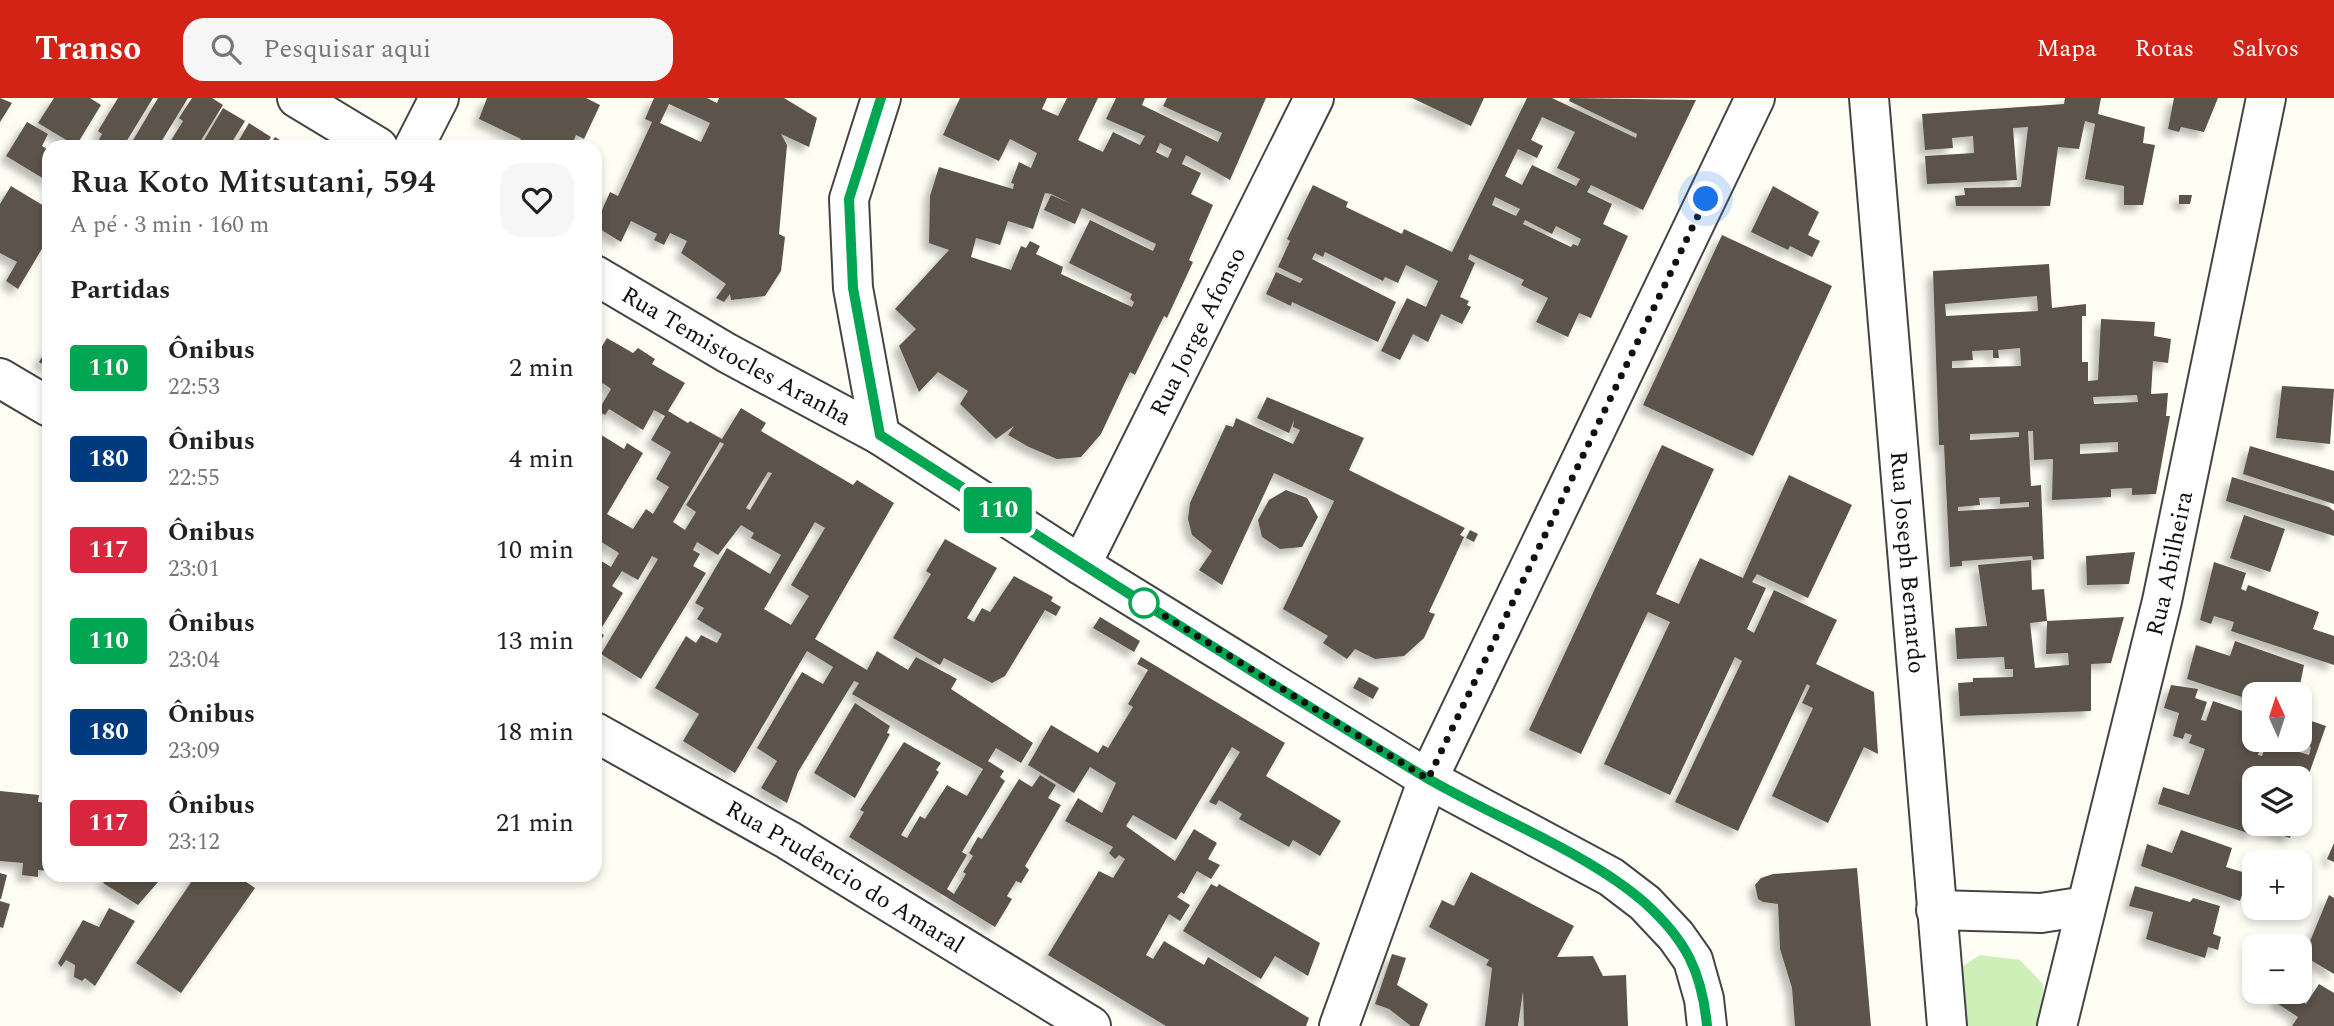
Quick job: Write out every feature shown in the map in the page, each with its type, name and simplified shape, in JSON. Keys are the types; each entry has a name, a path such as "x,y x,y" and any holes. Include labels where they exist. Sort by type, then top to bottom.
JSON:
{"street":[{"path":"297,98 366,140"},
{"path":"418,140 439,98"},
{"path":"880,435 853,288 849,199 881,98"},
{"name":"Rua Jorge Afonso","path":"1081,565 1314,98"},
{"path":"1339,1026 1428,779 1755,98"},
{"name":"Rua Joseph Bernardo","path":"1869,98 1947,1026"},
{"name":"Rua Abilheira","path":"2057,1026 2162,601 2266,98"},
{"name":"Rua Temistocles Aranha","path":"602,279 727,353 880,435 1081,565 1428,779 1611,877 1645,903 1676,936 1693,960 1704,999 1707,1026"},
{"path":"0,378 42,403"},
{"name":"Rua Prudêncio do Amaral","path":"602,736 788,840 1091,1026"},
{"path":"1936,910 2041,913 2085,906"}],"green space":[{"path":"1980,955 2020,960 2043,984 2044,1008 2039,1026 1960,1026 1955,971"}],"building":[{"path":"0,98 12,103 0,122"},
{"path":"54,98 90,98 101,105 80,140 66,140 38,123"},
{"path":"118,98 153,98 127,140 99,140 102,134 98,131"},
{"path":"158,98 188,98 162,140 133,140"},
{"path":"192,98 212,98 223,105 201,140 171,140 183,121 179,118"},
{"path":"487,98 586,98 600,105 584,139 576,135 574,140 520,140 479,119"},
{"path":"654,98 707,98 717,103 719,98 784,98 817,118 809,147 781,134 787,145 779,234 785,237 781,271 765,296 731,300 730,294 724,302 716,298 726,284 681,253 687,241 670,233 664,245 654,240 657,234 631,221 621,242 602,230 602,210 610,192 618,196 652,122 645,119","holes":["669,104 710,123 701,142 660,123"]},
{"path":"960,98 1047,98 1042,109 1058,116 1067,98 1098,98 1078,140 1103,152 1113,132 1140,145 1145,136 1106,119 1116,98 1145,98 1142,105 1218,142 1222,133 1163,106 1167,98 1266,98 1230,180 1186,155 1182,164 1201,173 1191,194 1213,205 1189,260 1193,262 1167,318 1164,316 1135,375 1130,372 1101,434 1081,457 1057,459 1029,447 1008,435 1014,426 996,439 960,404 968,391 938,372 919,392 899,346 916,329 895,309 949,250 929,243 930,196 939,167 1013,189 1014,184 1011,183 1019,162 1031,168 1037,153 1010,139 999,161 943,135","holes":["1160,143 1172,149 1168,158 1156,152","1045,193 1051,194 1072,204 1051,195 1044,210 1075,224 1082,208 1156,244 1153,251 1090,220 1069,263 1132,294 1132,307 1061,274 1063,267 1036,254 1040,246 1030,241 1026,248 1021,246 1011,270 971,257 976,238 1000,245 1008,221 1033,229"]},
{"path":"1412,98 1484,98 1471,126"},
{"path":"1527,98 1552,98 1636,138 1637,134 1569,101 1570,98 1696,100 1643,210 1591,185 1587,192 1612,204 1603,224 1628,236 1591,318 1579,313 1568,337 1536,322 1548,298 1521,285 1524,280 1470,254 1468,259 1475,263 1460,297 1469,301 1467,305 1471,307 1462,324 1441,314 1428,342 1413,334 1400,360 1381,351 1407,298 1426,307 1438,281 1406,265 1398,283 1385,277 1383,281 1325,252 1323,257 1315,253 1312,259 1396,302 1378,342 1292,302 1291,306 1266,294 1276,272 1300,283 1303,279 1278,267 1290,241 1287,239 1313,185 1348,202 1346,207 1402,234 1404,229 1452,252","holes":["1542,117 1575,132 1557,168 1580,179 1576,186 1532,165 1522,185 1505,176 1518,149 1537,158 1543,146 1531,140","1495,197 1520,209 1516,216 1492,205","1525,220 1552,234 1556,226 1581,239 1578,246 1573,244 1571,247 1523,224"]},
{"path":"2065,98 2101,98 2098,114 2145,127 2143,143 2155,145 2143,205 2124,205 2124,186 2085,179 2095,124 2085,121 2079,149 2058,147 2050,206 1956,206 1955,196 1965,195 1964,188 2021,187 2028,127 2013,128 2017,180 1927,184 1925,156 1974,153 1973,136 1952,138 1953,148 1925,150 1922,114 2064,104"},
{"path":"2174,98 2218,98 2204,132 2181,127 2179,132 2168,129"},
{"path":"223,108 245,121 233,140 204,140"},
{"path":"27,122 48,134 45,140 42,140 42,178 6,156"},
{"path":"249,123 271,137 269,140 239,140"},
{"path":"11,186 42,205 42,249 18,289 6,281 17,262 0,253 0,204"},
{"path":"1773,186 1819,212 1808,235 1820,241 1812,257 1790,246 1788,250 1751,232"},
{"path":"2179,195 2192,195 2190,204 2179,204"},
{"path":"1722,235 1832,286 1753,456 1643,405"},
{"path":"2049,264 2052,308 2086,304 2086,316 2082,316 2082,362 2088,362 2088,381 2098,380 2101,319 2155,322 2154,336 2171,339 2168,363 2153,361 2151,394 2168,393 2166,416 2170,416 2156,494 2132,495 2132,488 2111,489 2111,497 2052,500 2053,459 2034,460 2033,431 2028,431 2031,486 2041,485 2044,559 2033,560 2032,556 1962,561 1962,566 1950,567 1944,445 1939,445 1933,271","holes":["2037,296 2038,311 1946,316 1945,304","2020,348 2021,366 1952,368 1952,361 1973,360 1972,351 1993,350 1993,358 1999,358 1998,350","2137,395 2138,402 2094,404 2093,397","2019,432 2019,437 1970,440 1970,434","2118,442 2118,452 2080,454 2080,444","2000,497 2000,504 2029,502 2029,507 1958,511 1958,507 1980,505 1979,498"]},
{"path":"607,338 633,353 638,348 655,359 652,364 685,383 668,411 722,439 741,408 766,423 761,431 853,485 857,480 894,503 815,639 867,670 877,651 908,670 916,657 957,679 951,689 1033,743 1021,763 996,748 988,761 1004,771 1000,777 1005,781 962,852 967,855 947,889 954,894 966,874 963,872 973,856 969,853 978,837 982,839 1019,779 1032,787 1040,775 1056,785 1048,798 1061,805 1025,866 1029,870 1021,883 1016,881 1007,896 1012,899 995,927 849,837 864,812 860,810 904,742 941,763 936,770 939,772 901,835 907,838 920,816 925,819 947,785 967,796 983,769 852,694 859,683 854,681 798,772 787,803 761,788 777,761 757,748 802,672 823,684 833,667 807,651 735,773 683,741 699,714 655,688 686,636 696,643 701,635 717,643 722,634 697,619 704,608 695,603 727,548 770,574 781,555 751,538 754,533 741,525 718,555 697,542 693,550 700,554 693,566 706,573 641,679 602,655 658,559 652,556 638,580 622,571 612,586 623,593 602,627 602,561 611,567 619,553 602,542 602,435 624,449 627,443 643,453 607,514 633,529 646,509 653,514 669,487 656,479 671,452 651,440 665,416 654,410 643,430 609,409 605,415 602,413 602,404 611,389 603,383 602,346","holes":["720,442 724,444 686,505 696,512 685,530 673,522","768,472 772,473 750,510 746,508","815,522 825,528 791,585 809,596 791,625 764,609"]},
{"path":"2282,386 2334,389 2330,444 2276,438"},
{"path":"1267,397 1364,438 1349,470 1465,528 1460,535 1464,537 1429,612 1435,614 1424,638 1404,656 1375,659 1355,649 1347,659 1323,643 1328,636 1283,609 1334,501 1274,473 1222,585 1199,570 1212,551 1192,535 1188,519 1190,503 1226,425 1233,427 1236,418 1293,444 1300,430 1293,427 1294,420 1289,433 1257,418"},
{"path":"1662,445 1714,469 1656,594 1679,604 1700,558 1743,578 1789,475 1852,505 1808,598 1757,574 1752,582 1766,588 1747,629 1754,633 1774,590 1837,620 1816,664 1874,692 1878,754 1864,747 1828,823 1772,796 1813,708 1802,703 1810,686 1807,684 1738,831 1675,802 1742,661 1735,657 1670,795 1604,764 1670,622 1648,612 1581,754 1529,730"},
{"path":"2250,446 2334,471 2334,504 2243,474"},
{"path":"2232,477 2329,507 2334,511 2334,536 2226,501"},
{"path":"1286,490 1307,498 1318,517 1302,547 1280,549 1262,537 1258,520 1269,500"},
{"path":"2244,515 2285,529 2270,572 2230,558"},
{"path":"1470,530 1478,534 1474,542 1466,538"},
{"path":"945,539 997,568 967,618 974,622 982,608 990,612 1014,576 1053,597 1051,601 1061,607 1056,616 1045,610 1005,676 992,683 944,658 940,665 893,638 931,574 926,571"},
{"path":"2135,552 2129,584 2087,585 2086,556"},
{"path":"2031,560 2032,590 2044,589 2047,621 2124,617 2111,663 2091,664 2091,711 1960,716 1958,683 1973,682 1973,678 2013,677 2013,669 2005,669 2004,657 1957,659 1955,628 1987,626 1978,565","holes":["2047,621 2046,654 2068,653 2069,665 2035,668 2030,623"]},
{"path":"2214,562 2246,573 2241,589 2246,591 2248,585 2319,612 2313,629 2334,636 2334,665 2231,631 2234,622 2214,616 2211,624 2200,620"},
{"path":"1100,617 1140,641 1134,652 1093,628"},
{"path":"2235,641 2304,665 2301,682 2242,682 2242,697 2187,679 2196,645 2230,656"},
{"path":"1141,657 1285,743 1266,776 1341,821 1320,856 1293,840 1289,847 1239,819 1242,814 1219,800 1216,805 1209,802 1240,752 1232,747 1176,840 1133,815 1126,826 1175,861 1194,829 1217,843 1208,859 1220,865 1211,879 1197,871 1184,894 1181,892 1177,897 1190,905 1180,921 1169,914 1146,955 1153,959 1164,941 1204,965 1208,957 1309,1018 1306,1026 1166,1026 1048,955 1099,871 1113,878 1125,859 1119,855 1115,859 1109,853 1113,847 1065,821 1078,798 1102,813 1116,783 1090,767 1074,793 1028,765 1051,725 1098,753 1103,745 1108,748 1133,707 1128,704 1148,670 1137,664"},
{"path":"1359,677 1379,688 1373,699 1353,688"},
{"path":"2171,685 2198,689 2195,698 2207,702 2201,720 2206,721 2213,701 2242,711 2242,752 2259,752 2258,755 2262,756 2263,752 2299,752 2309,755 2312,752 2312,721 2326,726 2312,766 2242,766 2242,831 2158,804 2163,787 2189,795 2205,749 2189,743 2192,735 2185,733 2183,739 2173,736 2179,713 2164,708"},
{"path":"855,703 890,726 887,733 890,734 855,798 814,773"},
{"path":"0,791 39,795 38,802 42,802 42,870 38,870 38,877 22,875 23,863 0,861"},
{"path":"2181,830 2232,848 2226,867 2242,872 2240,901 2141,866 2147,844 2172,853"},
{"path":"2334,843 2334,862 2327,859"},
{"path":"1857,868 1871,1026 1795,1026 1792,988 1780,949 1778,904 1758,899 1755,885 1761,878 1773,874"},
{"path":"1471,872 1574,926 1557,957 1593,956 1603,976 1626,975 1628,1026 1524,1026 1523,991 1518,1026 1485,1026 1492,968 1486,965 1489,960 1429,927 1442,900 1454,906"},
{"path":"0,873 7,875 1,899 0,899"},
{"path":"104,882 158,882 138,905"},
{"path":"191,882 246,882 255,888 181,993 136,963"},
{"path":"1211,884 1217,887 1219,884 1320,943 1308,976 1275,956 1261,979 1183,931"},
{"path":"2135,886 2190,902 2193,898 2220,906 2213,934 2221,937 2218,950 2208,947 2205,958 2146,939 2153,912 2129,906"},
{"path":"2329,895 2334,898 2334,974 2312,961 2312,936"},
{"path":"0,901 10,904 3,928 0,927"},
{"path":"109,908 135,921 95,986 85,978 82,981 74,977 75,965 66,960 61,967 58,963 83,920 99,927"},
{"path":"1392,954 1406,958 1397,985 1428,1004 1419,1026 1411,1026 1389,1009 1375,1004"},
{"path":"2319,984 2334,993 2334,1026 2292,1026 2298,1017 2278,1004 2312,1004 2312,995"}],"bus line":[{"name":"110","path":"881,98 849,199 853,288 880,435 1081,565 1428,779 1611,877 1645,903 1676,936 1693,960 1704,999 1707,1026"}],"route":[{"path":"1144,603 1428,779 1706,199"}]}
